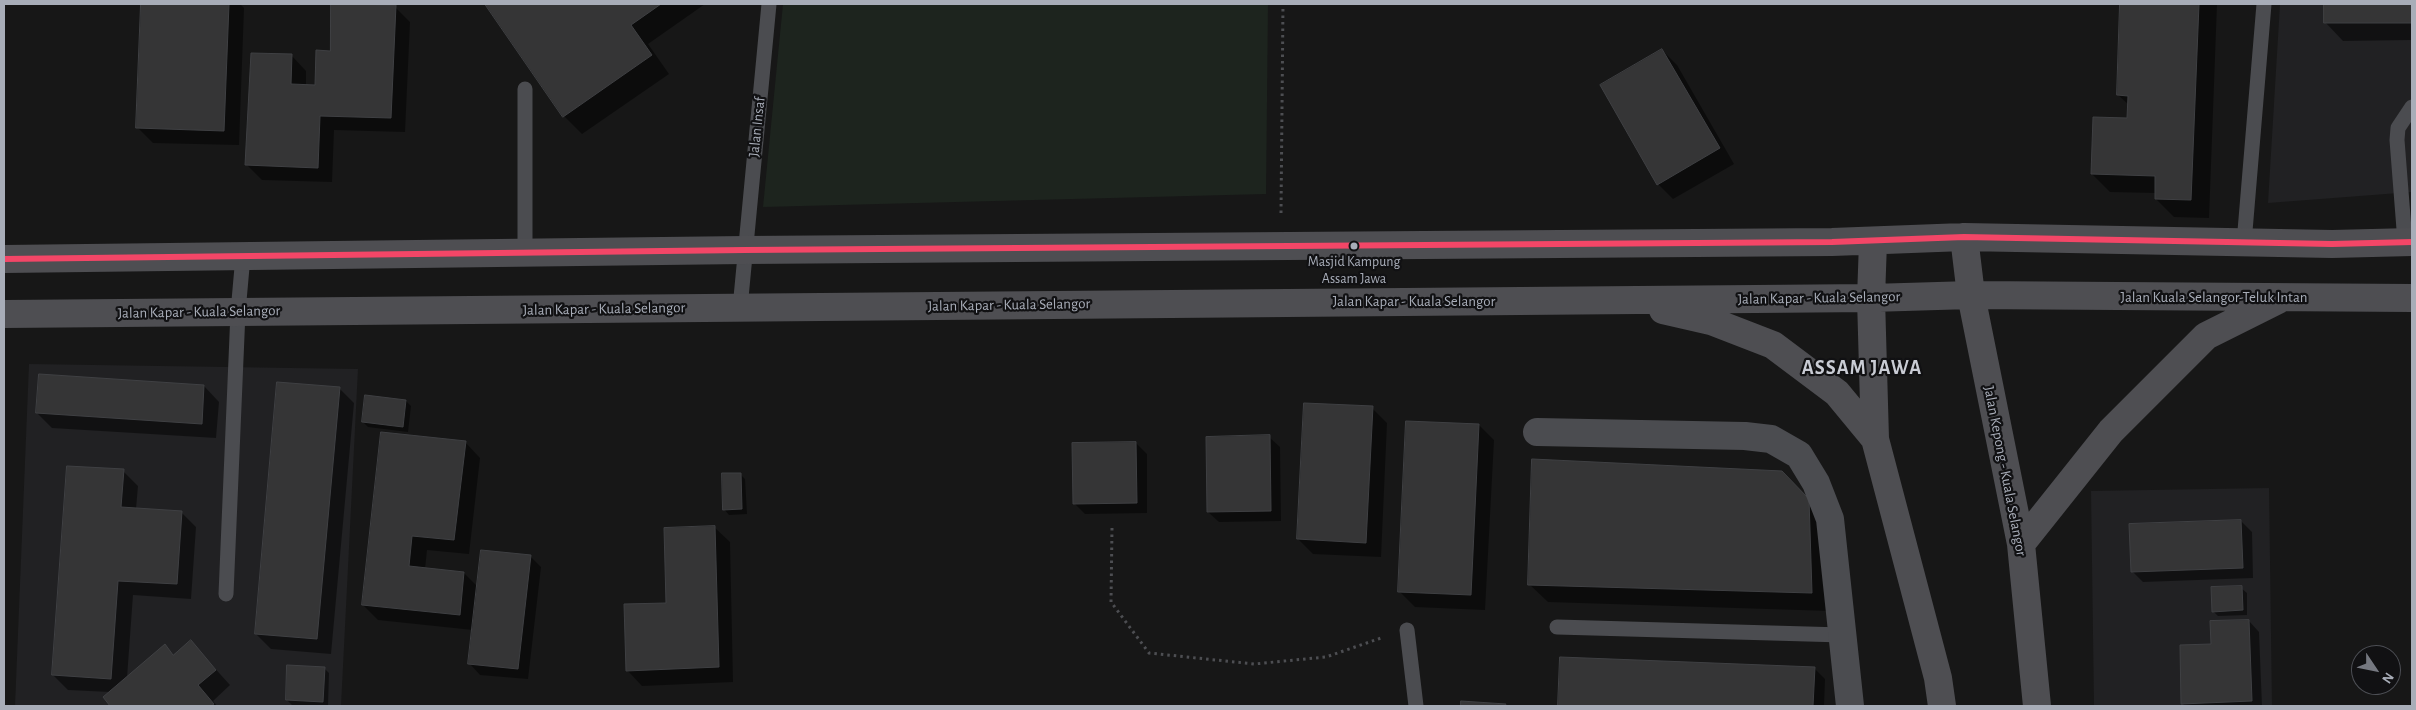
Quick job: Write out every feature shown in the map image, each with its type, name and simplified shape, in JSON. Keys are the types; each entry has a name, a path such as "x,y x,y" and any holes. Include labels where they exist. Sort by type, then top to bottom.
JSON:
{"highway":[{"path":"4,259 1281,245 1873,242 1964,238 2332,244 2409,242"},
{"name":"Jalan Kepong - Kuala Selangor","path":"1964,238 1971,295 2021,544 2037,706"},
{"path":"1873,242 1871,298 1875,439 1938,678 1942,706"},
{"name":"Jalan Kapar - Kuala Selangor","path":"4,314 2015,296"},
{"name":"Jalan Kuala Selangor-Teluk Intan","path":"2015,296 2412,298"},
{"path":"2021,544 2111,431 2206,336 2282,298"},
{"path":"1615,300 1711,321 1773,346 1837,393 1875,439"}],"street":[{"path":"1537,432 1745,436 1772,439 1798,455 1816,483 1830,519 1850,706"}],"lane":[{"name":"Jalan Insaf","path":"740,308 744,250 769,4"},
{"path":"2244,242 2264,4"},
{"path":"525,253 526,89"},
{"path":"2409,242 2397,140 2398,128 2412,107"},
{"path":"226,594 238,312 243,256"},
{"path":"1557,627 1843,635"},
{"path":"1407,630 1416,706"}],"path":[{"path":"1281,245 1283,4"},
{"path":"1112,528 1111,602 1149,653 1254,664 1326,657 1407,630"}],"shaded area":[{"path":"783,4 1268,4 1266,194 763,207"},
{"path":"2280,4 2412,4 2412,192 2268,203"},
{"path":"29,364 358,369 341,706 15,706"},
{"path":"2269,488 2272,706 2094,706 2091,491"}],"building":[{"path":"141,4 229,4 224,131 136,128"},
{"path":"331,4 396,5 391,118 320,116 318,168 245,165 251,53 292,54 291,84 315,85 316,50 330,51"},
{"path":"485,4 661,4 631,25 652,55 563,117"},
{"path":"2120,4 2199,4 2191,200 2155,199 2155,176 2091,174 2093,117 2127,118 2128,96 2117,95"},
{"path":"2324,4 2412,4 2412,23 2324,23"},
{"path":"1662,49 1720,148 1657,185 1600,85"},
{"path":"39,374 204,385 202,424 36,413"},
{"path":"277,382 340,387 317,639 255,634"},
{"path":"365,395 406,400 403,427 362,422"},
{"path":"1304,403 1373,406 1366,543 1297,539"},
{"path":"1406,421 1479,424 1471,595 1398,592"},
{"path":"381,432 466,441 454,540 412,536 409,566 464,572 460,615 362,605"},
{"path":"1270,435 1271,511 1207,512 1206,437"},
{"path":"1136,442 1137,503 1073,504 1072,443"},
{"path":"1532,459 1782,471 1809,499 1812,593 1528,585"},
{"path":"67,466 124,469 121,507 182,511 177,584 118,581 111,679 52,675"},
{"path":"722,473 741,473 742,509 723,510"},
{"path":"2241,520 2243,568 2131,572 2129,524"},
{"path":"715,526 719,667 626,671 624,604 666,603 664,528"},
{"path":"481,550 531,555 518,669 468,664"},
{"path":"2242,586 2243,610 2212,612 2211,587"},
{"path":"2249,620 2252,701 2181,704 2180,645 2211,644 2210,621"},
{"path":"191,640 216,670 198,685 214,704 211,706 110,706 103,697 165,644 173,655"},
{"path":"1560,657 1815,667 1813,706 1558,706"},
{"path":"287,665 325,667 323,702 286,700"},
{"path":"1461,701 1506,704 1505,706 1461,706"}],"transit line":[{"path":"4,259 745,250 1832,242 1964,237 2332,244 2412,242"}],"place":[{"name":"Masjid Kampung Assam Jawa","path":"1354,246"}],"district":[{"name":"ASSAM JAWA","path":"1862,368"}]}
